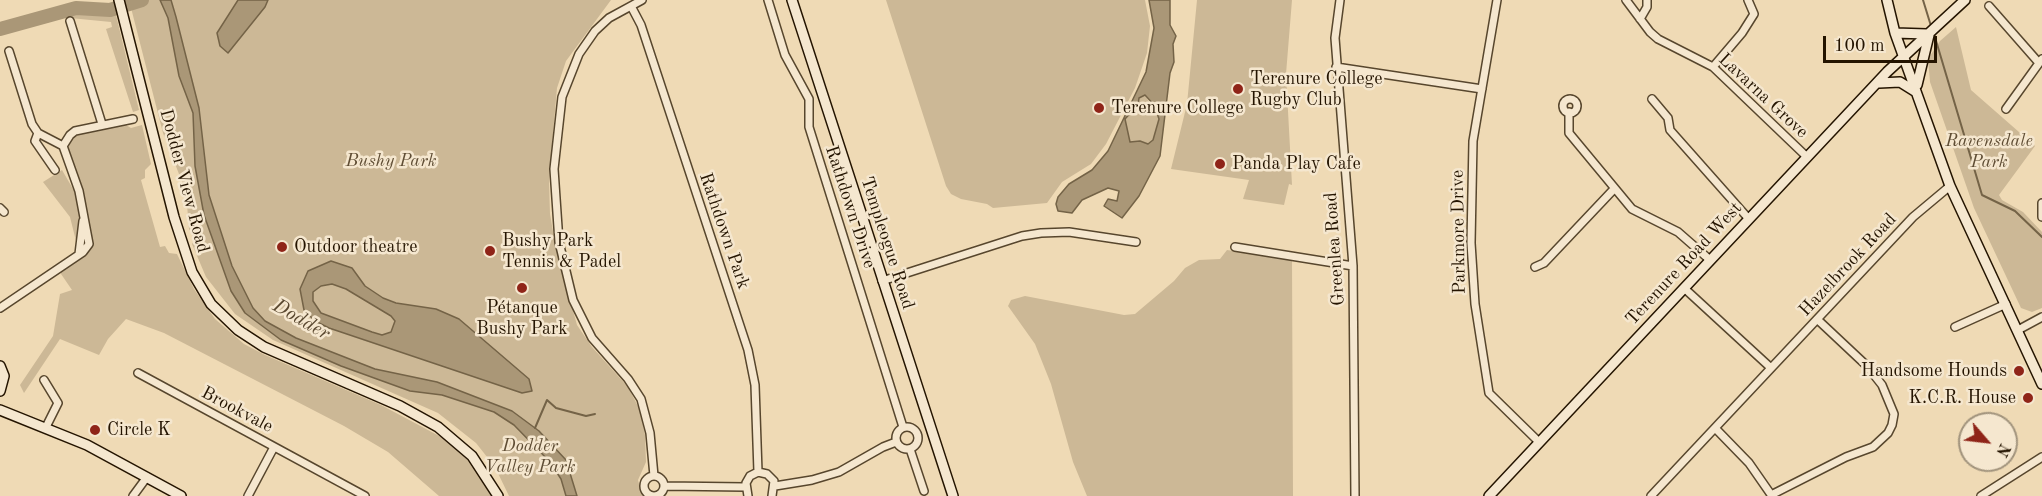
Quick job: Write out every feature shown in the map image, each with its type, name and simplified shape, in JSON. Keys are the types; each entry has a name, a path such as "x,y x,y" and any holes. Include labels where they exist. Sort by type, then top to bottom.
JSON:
{"main road":[{"name":"Templeogue Road","path":"792,0 953,496"},
{"path":"1887,0 1895,33 1950,186 2042,384"},
{"name":"Terenure Road West","path":"1489,496 1748,218 1904,55 1965,0"},
{"name":"Dodder View Road","path":"121,4 174,217 192,272 211,303 238,330 264,347 400,406 438,427 472,456 498,496"},
{"path":"1895,33 1928,33 1920,61 1916,92"},
{"path":"1879,83 1900,82 1916,92"},
{"path":"0,366 4,381 0,392"},
{"path":"0,410 87,444 181,496"}],"street":[{"path":"642,0 609,18 595,31 568,76 562,97 554,169 559,242 573,300 592,338 628,379 640,399 650,433 654,476"},
{"name":"Rathdown Drive","path":"768,0 785,55 809,99 808,127 903,427 912,427 918,435 916,445 910,449 924,491"},
{"name":"Greenlea Road","path":"1340,0 1335,38 1353,266 1355,496"},
{"name":"Parkmore Drive","path":"1497,0 1473,141 1471,243 1475,303 1490,393 1539,442"},
{"name":"Lavarna Grove","path":"1626,0 1658,39 1713,66 1807,157"},
{"path":"1640,19 1647,7 1647,0"},
{"path":"1713,66 1730,48 1754,14 1748,0"},
{"name":"Rathdown Park","path":"632,6 641,25 748,350 755,385 758,472"},
{"path":"1989,6 2040,61 2006,109"},
{"path":"70,21 102,124"},
{"path":"0,308 85,250 90,240 83,220 79,191 63,146 38,133 32,124 9,51"},
{"path":"1336,67 1482,89"},
{"path":"1652,99 1668,118 1670,130 1748,218"},
{"path":"1569,112 1569,133 1632,208 1678,232 1710,260"},
{"path":"63,146 75,131 133,119"},
{"path":"38,133 35,141 55,170"},
{"name":"Hazelbrook Road","path":"1651,496 1913,217 1950,186"},
{"path":"1535,267 1544,263 1614,189"},
{"path":"2042,203 2042,217"},
{"path":"882,281 1022,236 1041,233 1069,232 1136,242"},
{"path":"1235,247 1353,266"},
{"path":"1684,288 1771,368"},
{"path":"1954,327 2006,304"},
{"path":"2018,330 2042,317"},
{"path":"1715,428 1749,463 1772,496 1873,447 1888,433 1894,414 1882,385 1867,366 1818,320"},
{"name":"Brookvale","path":"138,373 274,447 248,496"},
{"path":"44,380 58,403 46,427"},
{"path":"896,442 897,431 903,427"},
{"path":"896,442 903,449 910,449"},
{"path":"775,486 812,480 839,472 896,442"},
{"path":"274,447 365,496"},
{"path":"1981,496 2042,457"},
{"path":"748,496 745,487 750,476 758,472 771,477 775,486 772,496"},
{"path":"654,476 660,477 664,486 661,494 652,496 645,490 644,484 647,479 654,476"},
{"path":"133,496 147,477"},
{"path":"664,486 745,487"}],"green space":[{"name":"Bushy Park","path":"129,0 611,0 566,61 557,88 549,180 550,214 556,249 577,325 592,347 628,387 640,410 645,435 646,462 638,480 642,496 509,496 495,467 476,443 438,413 273,340 235,314 206,277 192,244 195,240 189,229 186,192 163,133"},
{"path":"886,0 1145,0 1150,26 1147,53 1135,88 1106,144 1091,164 1062,182 1047,203 993,208 987,204 961,199 951,194 946,186"},
{"name":"Terenure College Rugby Club","path":"1197,0 1292,0 1286,74 1292,185 1289,184 1284,205 1243,199 1249,180 1171,169 1187,104"},
{"path":"76,10 103,13 115,11 139,110 133,112 106,29 112,27 111,22 70,18"},
{"name":"Ravensdale Park","path":"1956,27 1971,90 2035,146 1999,195 2002,200 2023,212 2042,232 2042,308 2032,312 2021,308 1974,208 1930,82 1928,59 1940,41"},
{"path":"1145,95 1159,119 1153,140 1149,144 1140,141 1130,142 1124,119 1138,105 1139,98"},
{"path":"126,125 131,128 142,125 151,164 145,170 145,178 141,180 160,247 165,246 169,253 177,254 194,289 215,319 244,344 265,355 381,405 443,438 466,458 491,496 439,496 388,452 344,426 164,333 126,319 108,339 99,355 60,339 24,393 20,385 53,336 60,294 72,290 59,271 80,257 70,217 43,182 62,170 76,194 80,215 91,246 92,235 67,153 68,145 76,134"},
{"path":"1227,250 1292,260 1293,496 1087,496 1073,462 1051,384 1035,344 1008,306 1011,300 1025,296 1124,315 1135,314 1174,281 1185,268 1199,260 1220,259"}],"shaded area":[{"path":"160,0 171,0 199,108 209,195 232,266 253,308 265,321 296,338 375,369 437,382 512,411 539,431 566,460 577,496 566,496 561,479 550,462 514,425 494,412 442,395 410,391 341,366 281,340 245,313 231,291 204,215 195,166 193,113 179,76 168,18"},
{"path":"238,0 268,0 265,7 228,53 220,46 217,33"},
{"path":"1149,0 1170,0 1170,25 1176,36 1173,44 1174,62 1170,73 1160,156 1139,196 1122,218 1104,206 1108,199 1117,201 1119,191 1108,188 1082,200 1072,213 1058,211 1056,204 1058,197 1069,184 1092,170 1108,151 1146,72 1154,28","holes":["1145,95 1154,105 1159,119 1153,140 1148,144 1140,141 1130,142 1125,119 1138,105 1139,98"]},
{"path":"331,261 352,268 365,286 383,298 396,303 436,309 459,319 529,379 532,391 522,393 329,328 315,321 304,310 300,289 308,271","holes":["332,284 346,289 391,316 395,321 391,332 382,335 321,313 313,301 313,292 321,286"]}],"waterway":[{"path":"0,29 76,8 110,10 142,0"},
{"path":"1923,0 1931,26"},
{"path":"1934,34 1982,195 2015,211 2042,237"},
{"path":"535,428 547,400 556,408 586,416 595,414"}],"place":[{"name":"Terenure College Rugby Club","path":"1238,89"},
{"name":"Terenure College","path":"1099,108"},
{"name":"Panda Play Cafe","path":"1220,164"},
{"name":"Outdoor theatre","path":"282,247"},
{"name":"Bushy Park Tennis & Padel","path":"490,251"},
{"name":"Pétanque Bushy Park","path":"522,288"},
{"name":"Handsome Hounds","path":"2019,371"},
{"name":"K.C.R. House","path":"2028,398"},
{"name":"Circle K","path":"95,430"}],"water label":[{"name":"Dodder","path":"301,320"}],"park label":[{"name":"Dodder Valley Park","path":"530,456"}]}
